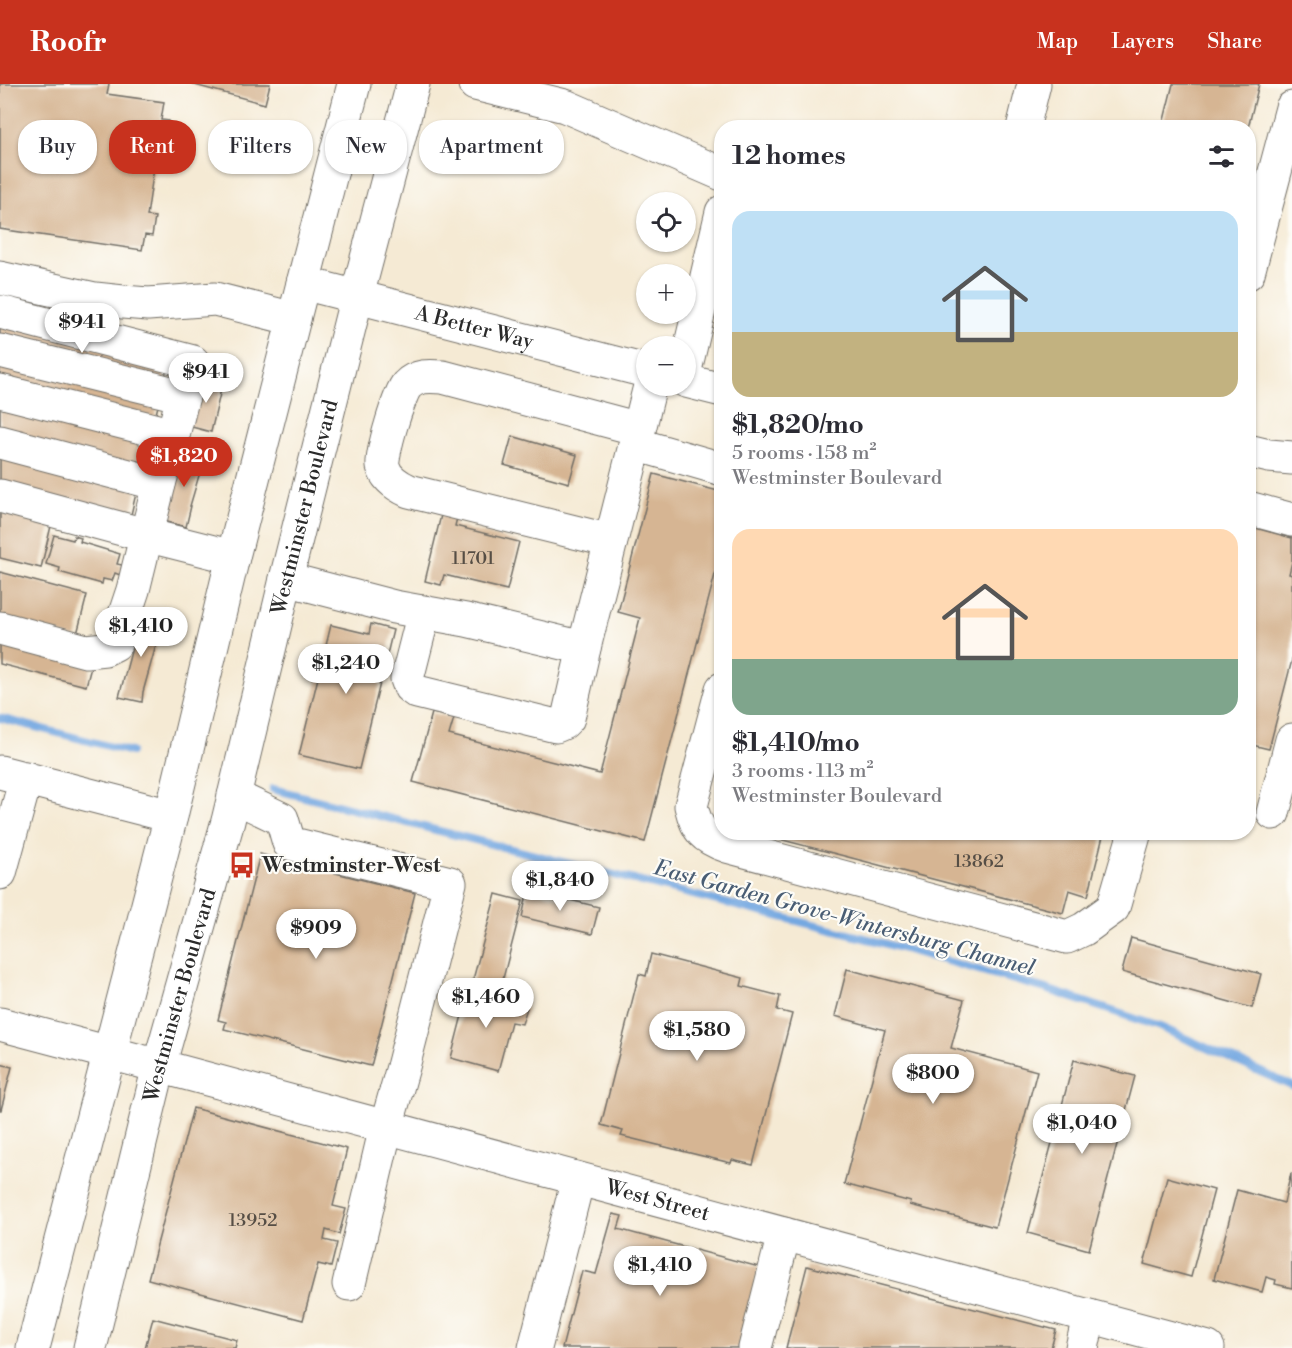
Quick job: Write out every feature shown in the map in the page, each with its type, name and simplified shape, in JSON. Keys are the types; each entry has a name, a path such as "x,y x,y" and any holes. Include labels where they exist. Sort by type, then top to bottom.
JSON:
{"main road":[{"path":"33,1348 171,816 233,557 354,84"},
{"name":"Westminster Boulevard","path":"90,1348 159,1066 234,796 357,296 414,84"},
{"path":"475,84 565,106 714,171"},
{"path":"1025,120 1034,84"},
{"path":"1256,243 1292,108"},
{"path":"693,336 714,246"},
{"path":"0,278 94,299 123,302 148,304 215,299 294,319"},
{"name":"A Better Way","path":"303,283 636,368"},
{"path":"0,312 193,362 159,484 133,590 115,644 105,649 86,651 0,628"},
{"path":"0,351 183,396"},
{"path":"611,541 409,491 395,484 383,466 392,423 407,385 416,378 426,375 442,377 637,437 714,466"},
{"path":"696,384 714,388"},
{"path":"0,391 173,435"},
{"path":"424,612 408,679 410,687 417,692 556,726 563,723 567,718 647,396"},
{"path":"0,442 159,484"},
{"path":"1256,453 1292,458"},
{"path":"0,496 233,557"},
{"path":"1256,510 1292,520"},
{"path":"286,579 394,607 466,620 584,648"},
{"path":"714,719 691,806 695,823 711,840 728,846 1067,936 1084,929 1113,908 1133,840"},
{"path":"1271,813 1292,740"},
{"path":"0,873 13,775 171,816"},
{"path":"234,796 282,819 289,843 450,883 386,1127 349,1284"},
{"name":"West Street","path":"0,1024 1208,1348"},
{"path":"535,1348 578,1179"},
{"path":"755,1348 784,1234"},
{"path":"1082,1348 1089,1316"}],"building":[{"path":"0,84 109,84 107,94 164,102 161,120 109,120 109,174 153,174 147,216 155,217 152,236 145,235 142,250 0,229"},
{"path":"191,84 270,84 265,104"},
{"path":"1173,84 1259,84 1250,120 1164,120"},
{"path":"0,321 168,366 162,386 0,343"},
{"path":"0,357 160,398 155,418 0,379"},
{"path":"202,375 223,381 211,432 188,426"},
{"path":"0,401 150,440 141,473 0,436"},
{"path":"512,436 577,455 569,483 504,465"},
{"path":"182,449 205,455 186,527 164,521"},
{"path":"0,450 138,485 130,519 0,485"},
{"path":"654,474 714,490 714,579 645,842 413,782 432,713 454,718 449,735 600,774 640,618 618,612"},
{"path":"0,513 51,526 41,568 0,558"},
{"path":"441,515 457,518 455,526 519,542 507,590 444,575 441,585 425,581"},
{"path":"1256,528 1292,538 1292,562 1289,574 1292,575 1292,660 1269,749 1256,746"},
{"path":"54,535 73,540 74,536 81,538 80,542 120,554 117,564 122,565 120,575 115,573 112,581 103,579 102,584 59,572 60,568 46,564"},
{"path":"0,572 87,595 76,638 0,618"},
{"path":"141,614 163,620 142,702 119,697"},
{"path":"371,624 393,630 359,769 299,755 331,625 369,634"},
{"path":"0,643 91,667 86,686 0,664"},
{"path":"783,840 1102,840 1088,896 1069,890 1063,913"},
{"path":"260,854 415,893 371,1066 224,1029 226,1022 218,1020"},
{"path":"528,890 599,907 592,934 522,917"},
{"path":"496,894 523,901 499,994 471,987"},
{"path":"1131,938 1261,974 1252,1008 1122,972"},
{"path":"651,954 743,978 741,986 780,996 777,1010 792,1014 753,1165 732,1160 731,1163 621,1136 623,1131 601,1125 639,974 646,976"},
{"path":"847,969 964,1000 951,1048 1037,1071 995,1227 910,1205 911,1202 844,1184 885,1030 835,1016"},
{"path":"469,988 517,1001 516,1005 527,1008 522,1024 511,1022 498,1071 451,1058"},
{"path":"1074,1060 1135,1076 1089,1250 1028,1233"},
{"path":"0,1064 12,1067 1,1110 0,1110"},
{"path":"193,1108 347,1149 333,1206 346,1209 339,1234 326,1230 324,1240 337,1243 331,1267 318,1264 303,1320 148,1279"},
{"path":"1291,1173 1292,1288 1275,1284 1276,1280 1266,1277 1262,1292 1214,1279 1237,1190 1284,1203"},
{"path":"1167,1177 1214,1190 1191,1277 1144,1264"},
{"path":"613,1214 622,1216 618,1229 759,1267 738,1348 562,1348 582,1271 596,1274"},
{"path":"807,1266 1056,1330 1051,1348 786,1348"},
{"path":"153,1318 237,1340 235,1348 145,1348"}],"waterway":[{"name":"East Garden Grove-Wintersburg Channel","path":"0,718 131,752"},
{"name":"East Garden Grove-Wintersburg Channel","path":"273,789 872,940 1046,989 1160,1027 1292,1086"}],"place":[{"name":"Westminster-West","path":"242,865"}]}
